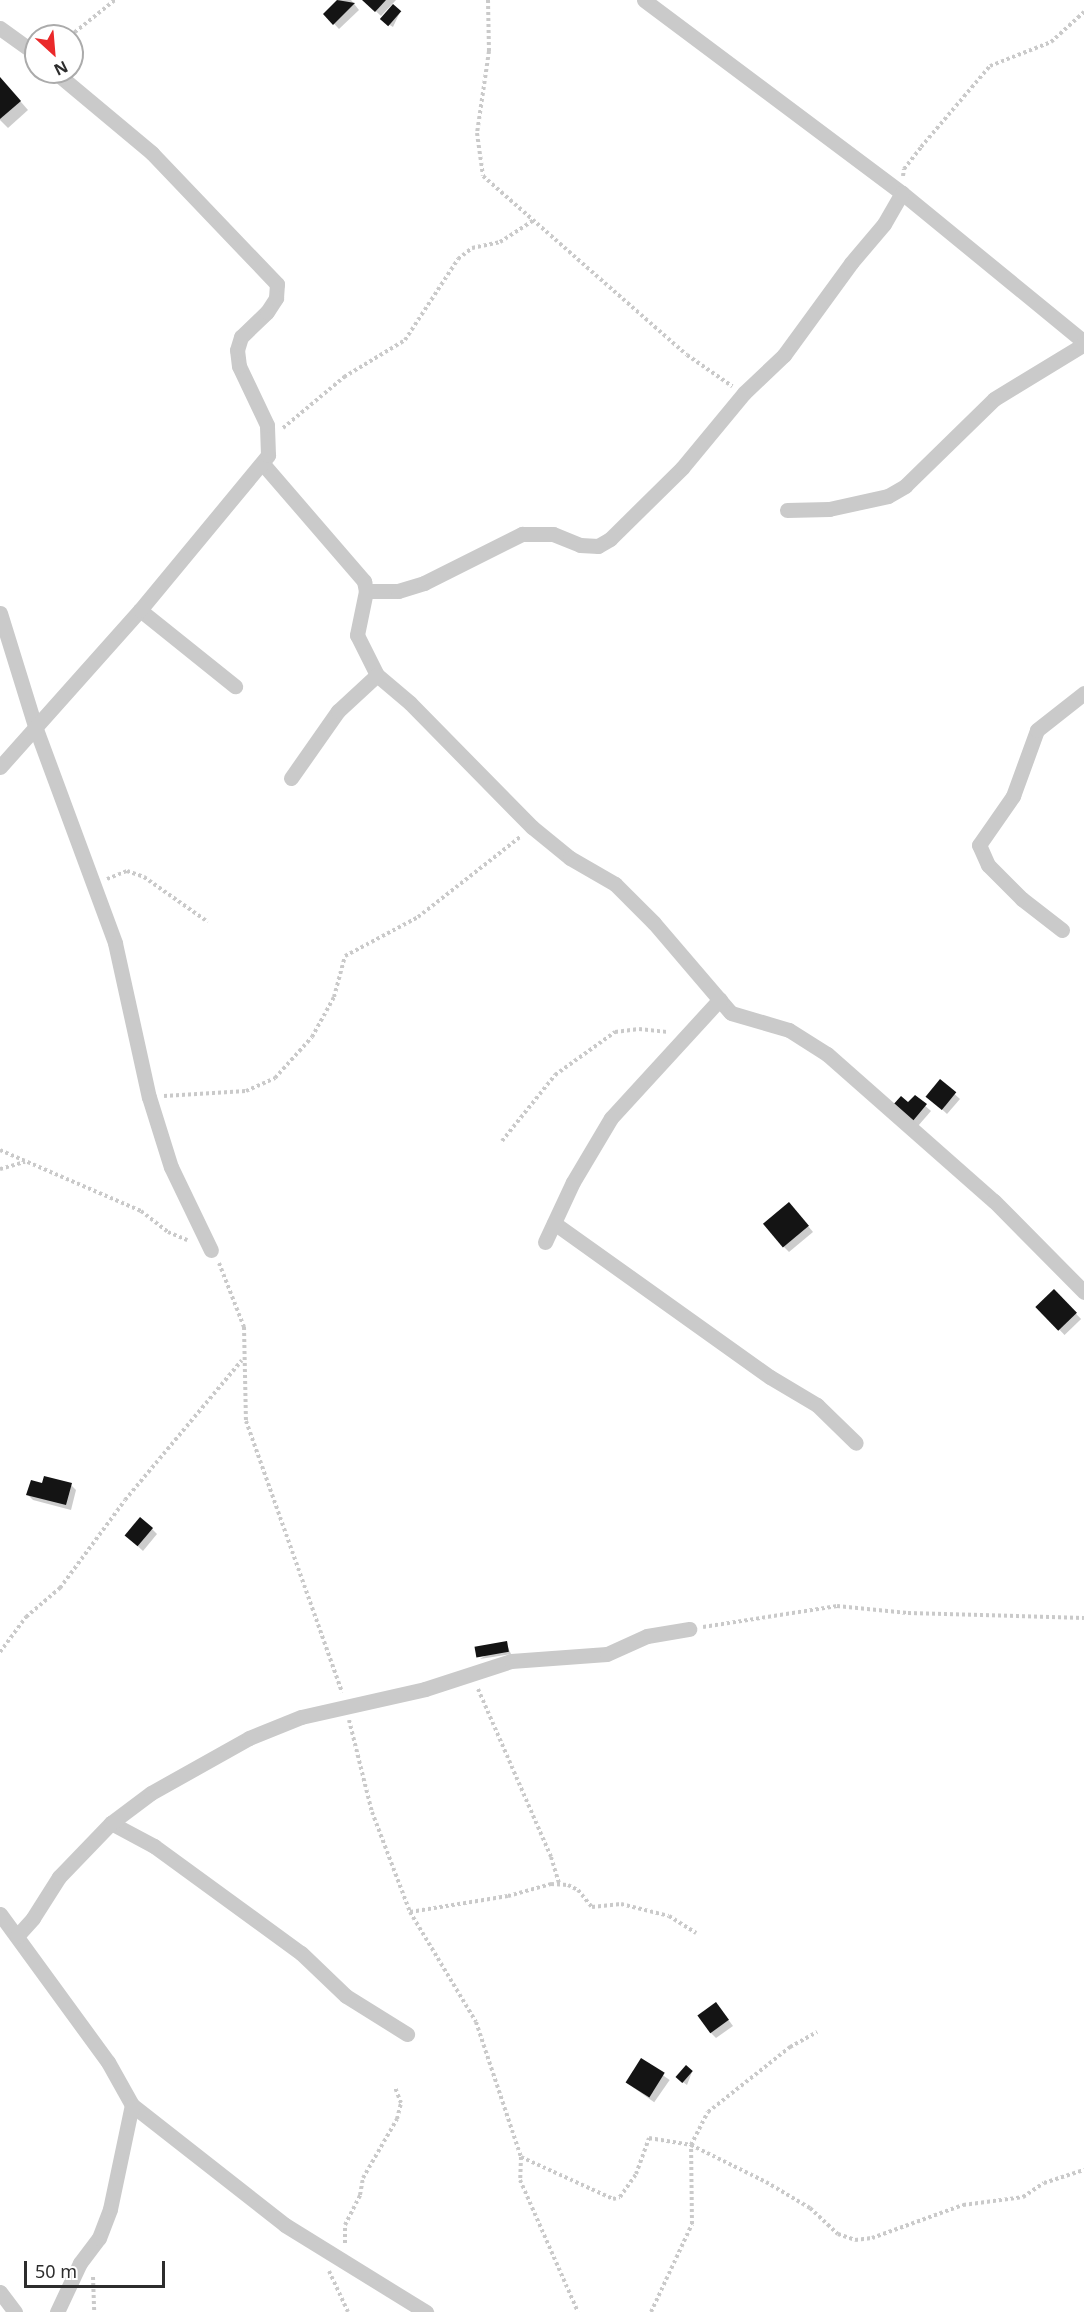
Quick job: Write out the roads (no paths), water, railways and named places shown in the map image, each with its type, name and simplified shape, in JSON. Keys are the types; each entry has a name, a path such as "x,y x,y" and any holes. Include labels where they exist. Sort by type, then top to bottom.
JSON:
{"street":[{"path":"644,0 902,193 1084,343 994,399 905,486 888,496 829,509 787,510"},
{"path":"0,28 24,45"},
{"path":"0,767 140,610 263,464 268,441 267,425 239,366 237,350 241,337 272,305 279,290 277,284 152,153 69,84"},
{"path":"366,591 398,591 424,583 529,532 598,546 624,527 682,468 744,393 784,355 851,263 884,224 902,193"},
{"path":"263,464 357,568 366,591 357,635 377,675 410,703 532,827 570,858 615,884 720,999 741,1018 789,1030 827,1054 994,1201 1084,1292"},
{"path":"140,610 236,686"},
{"path":"0,613 36,729 115,943 149,1097 171,1167 211,1250"},
{"path":"291,778 338,711 377,675"},
{"path":"1062,930 1016,892 988,865 979,845 1013,796 1037,730 1084,693"},
{"path":"545,1242 611,1118 720,999"},
{"path":"554,1223 770,1377 817,1405 856,1443"},
{"path":"16,1936 33,1918 59,1877 111,1823 151,1792 202,1761 301,1717 345,1704 425,1689 511,1661 607,1654 647,1636 689,1629"},
{"path":"111,1823 154,1846 301,1953 346,1996 407,2034"},
{"path":"0,1914 108,2062 132,2105 162,2132 325,2253 418,2310"},
{"path":"57,2312 80,2263 99,2238 110,2209 132,2105"},
{"path":"0,2292 15,2312"}]}
